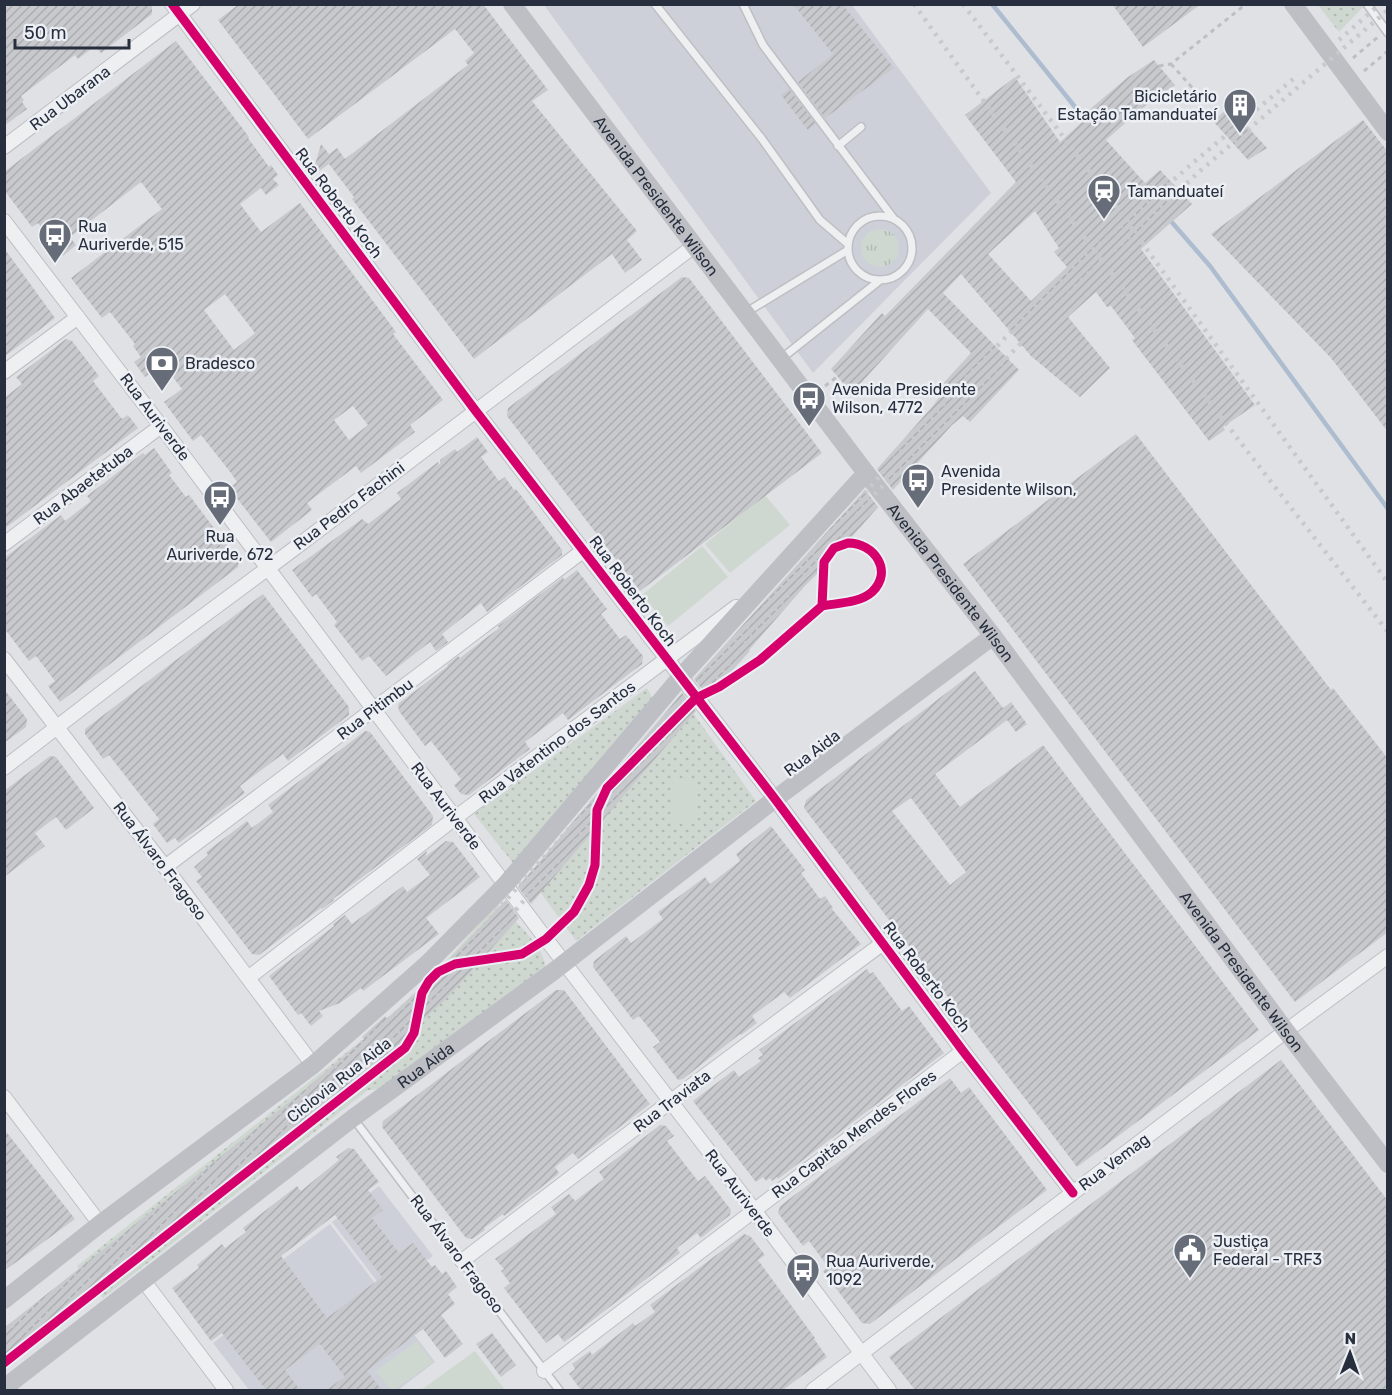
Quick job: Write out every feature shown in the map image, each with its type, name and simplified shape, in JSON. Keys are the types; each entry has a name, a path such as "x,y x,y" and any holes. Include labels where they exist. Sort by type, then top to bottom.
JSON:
{"street":[{"name":"Rua Ubarana","path":"4,147 176,10 193,4"},
{"name":"Avenida Presidente Wilson","path":"512,4 866,473 993,636 1286,1031 1388,1164"},
{"path":"1293,4 1388,132"},
{"name":"Rua Roberto Koch","path":"176,10 475,410 775,799 963,1051 1073,1193"},
{"name":"Rua Auriverde","path":"4,221 889,1390"},
{"name":"Rua Pedro Fachini","path":"4,768 694,246"},
{"path":"4,372 78,317"},
{"name":"Rua Abaetetuba","path":"4,544 161,426"},
{"path":"4,1300 100,1224 313,1065 427,964 506,884 680,678 866,473"},
{"name":"Rua Pitimbu","path":"165,867 584,550"},
{"name":"Rua Vatentino dos Santos","path":"248,978 455,818 667,661 762,587"},
{"name":"Rua Aida","path":"4,1388 346,1124 565,962 775,799 993,636"},
{"name":"Rua Álvaro Fragoso","path":"4,659 165,867 313,1065"},
{"name":"Rua Traviata","path":"462,1261 883,943"},
{"name":"Rua Vemag","path":"813,1390 1388,956"},
{"name":"Rua Capitão Mendes Flores","path":"544,1371 963,1051"},
{"path":"4,1097 9,1112 100,1224"},
{"path":"143,1280 226,1390"}],"lane":[{"path":"655,4 762,139 820,220 848,247"},
{"path":"743,4 763,45 894,219"},
{"path":"1367,4 1387,31"},
{"path":"838,146 861,127"},
{"path":"885,216 894,219 902,224 912,240 911,259 902,273 887,280 879,281 861,275 854,268 848,247 851,234 865,220 885,216"},
{"path":"745,313 848,247"},
{"path":"780,360 879,281"},
{"name":"Rua Álvaro Fragoso","path":"346,1124 462,1261 560,1390"}],"path":[{"path":"1159,66 1171,64 1246,4"},
{"path":"1345,75 1387,31"},
{"path":"1345,75 1388,51"},
{"path":"1171,64 1205,102"},
{"path":"825,386 838,376"},
{"path":"297,1076 324,1111 346,1124"}],"shaded area":[{"path":"544,5 852,5 991,193 813,373"},
{"path":"379,1186 433,1256 385,1292 332,1222"},
{"path":"330,1224 435,1362 398,1390 249,1390 213,1343 251,1314 236,1295"}],"green space":[{"path":"1318,5 1363,5 1339,32"},
{"path":"880,229 894,234 899,248 894,262 880,267 866,262 861,248 866,234"},
{"path":"765,495 790,525 730,573 705,544"},
{"path":"702,546 728,577 668,626 642,595"},
{"path":"647,688 653,699 513,863 474,814"},
{"path":"685,702 756,801 576,941 530,878"},
{"path":"674,780 696,781 695,823 673,823"},
{"path":"498,903 534,942 544,959 545,967 381,1089 368,1090 103,1298 77,1266 362,1040 384,1065 410,1045 387,1018 432,977"},
{"path":"417,1341 433,1362 391,1390 376,1371"},
{"path":"475,1351 505,1390 421,1390"}],"building":[{"path":"4,4 152,4 152,14 101,53 95,46 78,59 75,55 21,96 27,109 4,126"},
{"path":"239,4 483,4 548,90 532,101 637,231 627,240 642,260 625,273 612,254 474,359 352,199 354,197 329,164 312,176 321,144 329,154 337,148 345,159 468,65 465,61 474,53 455,29 308,139 218,20"},
{"path":"793,4 842,4 894,68 825,118 798,82 833,54"},
{"path":"1112,4 1201,4 1143,47"},
{"path":"176,41 269,167 271,165 278,175 273,179 279,185 266,195 261,188 240,204 261,232 300,203 396,332 393,334 443,400 410,425 415,432 361,473 356,466 307,503 312,510 271,542 229,488 237,482 231,473 201,435 193,441 164,402 182,389 163,364 145,377 134,362 141,357 133,346 135,344 110,312 102,318 71,278 162,209 141,182 70,237 76,245 63,256 38,223 32,227 4,190 4,172","holes":["225,294 255,333 234,350 204,310","353,406 368,425 349,440 334,420"]},
{"name":"Tamanduateí","path":"1154,60 1175,85 1146,105 1106,140 1145,183 1160,170 1192,204 1141,249 1255,405 1223,427 1225,430 1209,441 1132,340 1135,338 1111,306 1107,307 1096,292 1068,317 1110,368 1080,397 1031,356 961,274 943,293 1019,370 970,422 963,416 952,425 893,490 877,469 932,407 941,395 937,390 971,353 928,309 852,393 831,369 882,313 885,316 1016,182 965,115 1015,77 1060,142 1092,113 1089,110 1128,77","holes":["1035,211 1059,248 1054,252 1067,267 1031,301 988,254"]},
{"path":"789,89 816,124 808,130 781,95"},
{"name":"Bicicletário Estação Tamanduateí","path":"1229,107 1267,148 1248,160 1213,121"},
{"path":"1363,120 1388,152 1388,432 1331,358 1211,234"},
{"path":"4,248 55,318 4,357"},
{"path":"682,277 689,278 822,453 640,591 507,416 508,408"},
{"path":"66,339 72,341 99,376 93,381 122,419 128,415 138,428 4,529 4,398 22,384 16,377"},
{"path":"1136,434 1331,690 1333,688 1388,759 1388,932 1295,1002 963,564"},
{"path":"477,437 488,452 481,457 499,481 505,477 514,490 516,489 562,550 562,555 487,612 481,603 442,634 448,642 436,651 430,642 386,676 369,656 362,661 334,625 337,622 316,594 312,597 292,570 362,519 368,524 401,499 397,493 438,462 440,465 440,460 455,449 457,452"},
{"path":"154,448 172,473 169,475 186,497 189,495 239,561 238,567 60,702 48,686 55,681 36,656 29,661 4,628 4,558 61,515 65,521 91,501 87,496 143,453 145,455"},
{"path":"865,490 878,507 837,554 804,587 708,697 694,679"},
{"path":"577,570 607,609 601,614 620,639 626,635 643,656 642,664 568,720 563,713 525,742 530,749 469,795 461,794 454,785 461,779 431,741 425,746 399,711 398,704 563,577 564,580"},
{"path":"263,594 349,707 349,715 288,761 283,754 240,786 245,793 179,843 175,838 167,843 153,824 159,819 109,755 103,759 85,734 85,729"},
{"path":"975,671 1003,708 1011,702 1027,724 1016,732 1007,720 935,774 960,807 1043,745 1259,1030 1077,1167 804,808 806,800","holes":["911,798 966,872 950,885 892,811"]},
{"path":"4,689 27,719 26,727 4,743"},
{"path":"682,693 696,711 531,904 518,887"},
{"path":"365,731 370,732 433,816 432,825 259,955 252,954 196,881 202,877 194,867 208,855 206,852 247,821 252,828 273,812 268,805"},
{"path":"50,756 56,757 94,808 66,830 56,817 35,833 45,846 4,877 4,791"},
{"path":"771,826 805,870 801,873 820,899 825,896 832,909 861,944 790,998 784,992 752,1016 757,1023 683,1079 678,1080 653,1047 660,1042 639,1016 633,1020 593,967 594,961 626,936 631,943 663,919 658,912 705,877 710,884 740,861 736,854"},
{"path":"446,841 453,842 480,877 426,918 439,934 363,991 361,988 340,1003 319,1011 323,1016 311,1026 301,1013 298,1015 269,976 345,915 352,924 403,886 407,892 430,875 417,859 427,851 426,856"},
{"path":"506,900 519,918 446,999 403,1038 408,1044 385,1062 381,1059 334,1100 4,1363 4,1328 307,1088 364,1039 362,1037 385,1016 387,1019 435,975"},
{"path":"867,969 870,974 873,972 902,1011 909,1006 944,1053 778,1179 777,1177 772,1181 770,1178 766,1181 763,1177 756,1182 693,1101 734,1070 739,1077 761,1061 758,1058 763,1055 759,1050"},
{"path":"556,990 564,990 650,1104 578,1159 573,1153 555,1167 559,1173 556,1176 472,1239 466,1238 382,1127 383,1121"},
{"name":"Justiça Federal - TRF3","path":"1281,1060 1388,1201 1388,1390 915,1390 889,1357"},
{"path":"950,1078 961,1093 969,1087 1047,1190 870,1324 862,1323 823,1271 828,1267 809,1241 803,1246 778,1213 780,1206"},
{"path":"660,1125 666,1126 674,1136 667,1141 687,1167 698,1181 705,1176 731,1210 730,1215 701,1238 697,1233 677,1248 680,1253 564,1342 558,1334 546,1343 504,1288 510,1283 501,1271 504,1269 495,1259 556,1214 551,1207 569,1194 575,1201 604,1179 599,1172"},
{"path":"4,1129 75,1219 4,1271"},
{"path":"348,1148 354,1149 379,1182 368,1190 383,1210 372,1218 399,1253 413,1243 432,1267 435,1265 442,1274 446,1271 457,1287 448,1294 455,1304 441,1315 463,1344 445,1358 423,1329 367,1371 382,1390 326,1390 345,1377 320,1344 285,1370 300,1390 266,1390 222,1333 211,1341 172,1288 199,1268 197,1265 222,1244 225,1248 246,1232 243,1228 297,1186 301,1191 339,1160 336,1157","holes":["335,1215 382,1277 327,1318 281,1256"]},
{"path":"744,1234 750,1236 765,1255 758,1260 827,1357 783,1390 581,1390 569,1374 575,1369 572,1364 590,1351 592,1355 633,1323 635,1326 655,1312 650,1305"},
{"path":"492,1333 516,1365 501,1377 476,1344"}],"waterway":[{"path":"992,4 1088,123"},
{"path":"1169,219 1210,266 1388,509"}],"railway":[{"path":"914,4 1147,321 1388,632"},
{"path":"963,4 1117,208 1388,583"},
{"path":"1339,40 1380,4"},
{"path":"4,1348 352,1074 458,977 873,496 1086,276 1200,171 1388,10"},
{"path":"4,1332 309,1089 441,974 968,376 1076,265 1298,75"}],"cycle path":[{"path":"172,4 475,410 775,799 963,1051 1073,1193"},
{"path":"848,543 857,544 873,553 881,567 878,584 867,596 822,606 824,562 834,548 848,543"},
{"name":"Ciclovia Rua Aida","path":"4,1363 405,1048 414,1033 422,993 438,972 455,964 522,954 546,939 574,912 589,885 595,865 597,810 607,788 696,698 719,687 760,660 822,606"}],"place":[{"name":"Bicicletário Estação Tamanduateí","path":"1240,134"},
{"name":"Tamanduateí","path":"1104,220"},
{"name":"Rua Auriverde, 515","path":"55,264"},
{"name":"Bradesco","path":"162,392"},
{"name":"Avenida Presidente Wilson, 4772","path":"809,427"},
{"name":"Avenida Presidente Wilson,","path":"918,509"},
{"name":"Rua Auriverde, 672","path":"220,526"},
{"name":"Justiça Federal - TRF3","path":"1190,1279"},
{"name":"Rua Auriverde, 1092","path":"803,1299"}]}
